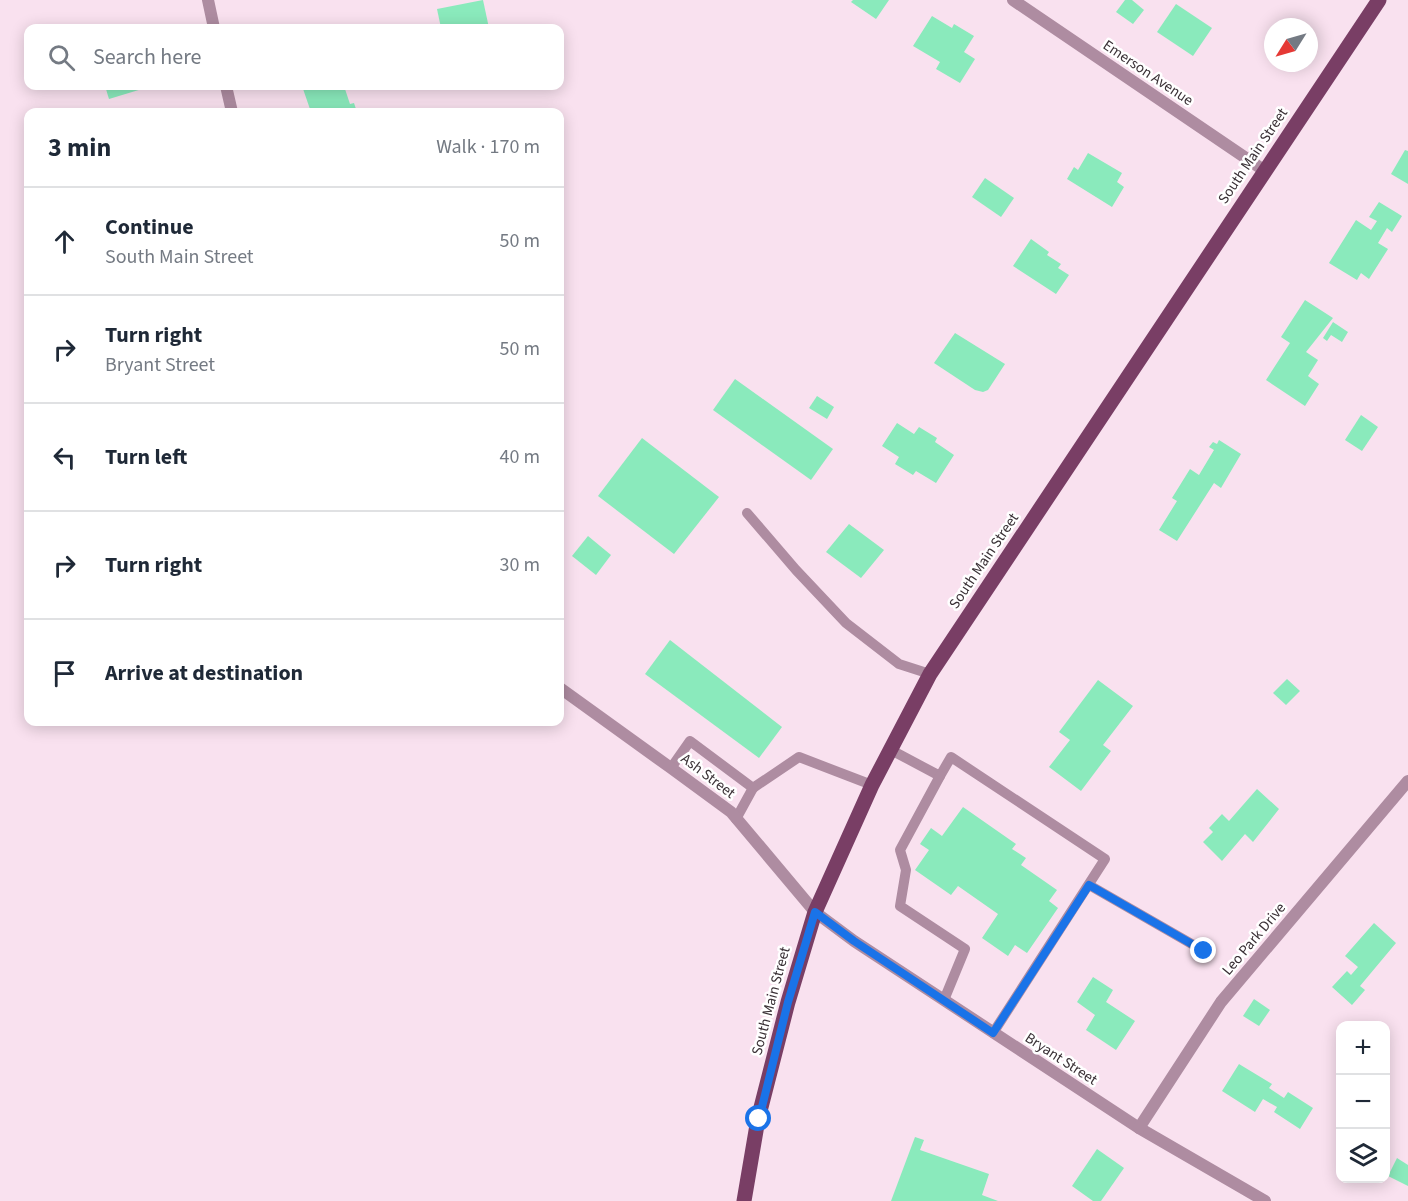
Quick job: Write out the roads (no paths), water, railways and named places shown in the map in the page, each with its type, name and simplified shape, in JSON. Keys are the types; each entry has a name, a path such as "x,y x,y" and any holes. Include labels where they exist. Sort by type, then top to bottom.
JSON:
{"main road":[{"name":"South Main Street","path":"744,1201 759,1119 788,1002 815,912 872,785 930,674 1379,0"}],"street":[{"path":"208,0 213,24"},
{"name":"Emerson Avenue","path":"1013,0 1265,171"},
{"path":"227,90 231,108"},
{"name":"Ash Street","path":"564,691 731,812 815,912"},
{"name":"Leo Park Drive","path":"1140,1128 1221,1002 1408,781"},
{"name":"Bryant Street","path":"815,912 854,941 1140,1128 1265,1201"}],"lane":[{"path":"747,513 846,623 899,664 930,674"},
{"path":"671,768 690,741 753,788"},
{"path":"891,750 940,776"},
{"path":"736,819 753,788 799,757 872,785"},
{"path":"944,1000 965,949 900,906 906,870 900,850 951,757 1105,859 993,1033"},
{"path":"1089,885 1204,951"}]}
